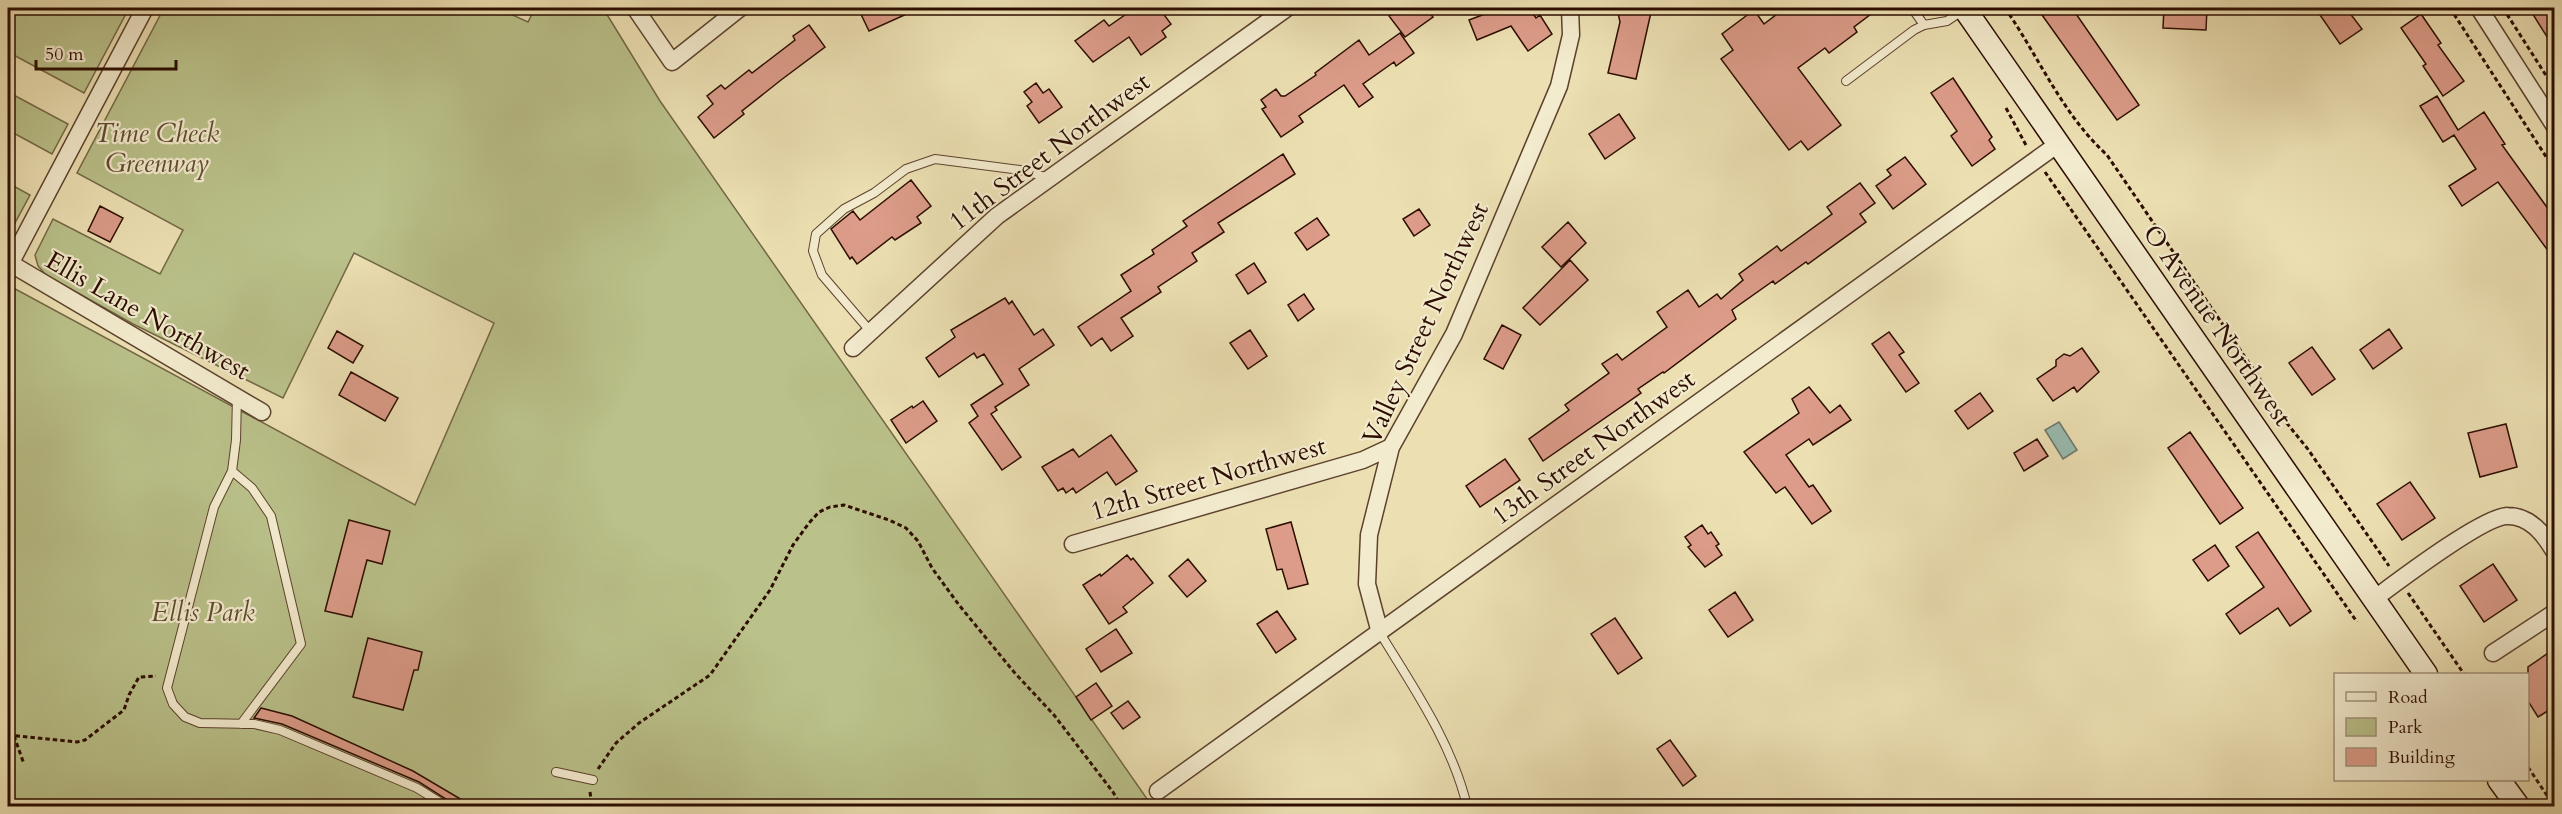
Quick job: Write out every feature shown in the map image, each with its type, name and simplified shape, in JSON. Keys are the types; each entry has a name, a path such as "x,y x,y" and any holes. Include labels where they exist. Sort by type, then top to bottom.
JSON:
{"street":[{"path":"8,264 145,8"},
{"path":"635,8 672,62 740,8"},
{"name":"11th Street Northwest","path":"853,348 998,216 1287,8"},
{"name":"Valley Street Northwest","path":"1380,633 1367,584 1369,535 1391,447 1454,334 1559,86 1572,35 1570,8"},
{"name":"O Avenue Northwest","path":"1964,8 2425,673"},
{"path":"2478,8 2554,124"},
{"name":"13th Street Northwest","path":"1158,791 2058,144"},
{"name":"Ellis Lane Northwest","path":"8,264 262,412"},
{"name":"12th Street Northwest","path":"1073,544 1363,460 1391,447"},
{"path":"2374,599 2484,523 2508,516 2531,522 2554,551"},
{"path":"2493,652 2554,613"},
{"path":"2500,781 2518,807"}],"lane":[{"path":"1912,8 1924,25"},
{"path":"1846,81 1914,30 1924,25 1947,21 1964,8"},
{"path":"871,332 822,274 813,251 816,234 844,209 874,193 906,169 934,159 1020,170 1050,178"},
{"path":"237,396 236,440 232,471 214,507 167,688 173,704 185,717 200,723 254,724 280,730 417,789 446,807"},
{"path":"232,471 252,488 271,516 301,644 241,724"},
{"path":"1380,633 1434,723 1464,793 1467,807"},
{"path":"556,772 593,780"}],"path":[{"path":"2005,8 2027,39 2043,72 2090,141 2107,155 2260,379 2272,405 2307,448 2463,673"},
{"path":"2450,8 2554,169"},
{"path":"2503,8 2554,88"},
{"path":"2005,107 2029,149"},
{"path":"2044,171 2357,622"},
{"path":"592,807 589,796 593,780 601,762 616,743 639,723 710,675 770,590 793,545 809,523 819,512 830,507 844,505 890,519 906,528 918,541 932,568 959,605 1054,716 1113,792 1121,807"},
{"path":"8,735 77,742 85,740 124,710 129,695 140,677 145,675 170,678"},
{"path":"14,736 24,764"},
{"path":"2529,769 2554,807"}],"green space":[{"name":"Time Check Greenway","path":"8,8 129,8 84,93 8,52 10,13"},
{"name":"Ellis Park","path":"164,8 497,8 528,22 535,8 603,8 660,101 1152,806 8,806 8,285 415,505 494,323 354,253 283,398 133,324 46,275 38,266 35,255 53,219 160,274 183,230 77,173"},
{"name":"Time Check Greenway","path":"8,92 68,124 52,154 8,130"},
{"name":"Time Check Greenway","path":"8,183 30,195 8,236"}],"water":[{"path":"2059,422 2077,450 2063,459 2045,430"}],"building":[{"path":"858,8 920,8 869,31"},
{"path":"1135,8 1159,8 1171,24 1162,31 1166,37 1141,55 1129,37 1093,62 1075,41 1104,20 1109,26"},
{"path":"1401,8 1426,8 1433,17 1405,37 1389,16"},
{"path":"1501,8 1529,8 1536,18 1540,15 1552,34 1528,51 1511,26 1477,40 1469,20"},
{"path":"1617,8 1652,8 1636,79 1608,73 1620,22"},
{"path":"1785,8 1879,8 1854,27 1857,32 1829,53 1825,48 1798,68 1841,125 1808,150 1801,141 1789,150 1721,59 1733,50 1722,34 1754,10 1764,24"},
{"path":"2037,8 2072,8 2139,105 2117,120"},
{"path":"2164,8 2207,8 2206,30 2163,28"},
{"path":"2331,8 2346,8 2362,29 2340,44 2320,15"},
{"path":"2529,8 2554,8 2554,48"},
{"path":"2421,14 2441,43 2438,45 2464,81 2443,96 2423,66 2426,64 2401,28"},
{"path":"809,25 825,47 742,111 744,114 714,138 698,117 713,104 707,96 721,85 725,89 749,70 752,73 795,40 793,36"},
{"path":"1400,33 1414,53 1396,66 1394,62 1363,84 1373,97 1359,107 1344,85 1299,116 1303,122 1281,137 1262,109 1266,107 1261,100 1276,89 1281,96 1285,96 1316,75 1315,73 1359,40 1369,55"},
{"path":"1953,78 1992,137 1989,140 1995,149 1972,166 1951,136 1957,131 1931,93"},
{"path":"1036,83 1043,93 1049,89 1062,107 1039,123 1027,106 1032,102 1024,92"},
{"path":"2437,96 2458,130 2484,112 2505,144 2502,145 2554,217 2554,259 2498,182 2462,206 2449,186 2476,169 2454,135 2443,142 2420,106"},
{"path":"1619,114 1635,138 1605,159 1589,134"},
{"path":"1283,154 1295,174 1218,223 1224,232 1192,253 1197,261 1158,287 1161,292 1121,318 1133,336 1111,351 1102,338 1091,346 1078,327 1131,291 1121,275 1154,254 1152,250 1187,226 1183,221"},
{"path":"1905,157 1926,184 1893,209 1876,186 1891,175 1887,170"},
{"path":"911,180 931,206 917,217 921,223 895,240 892,237 857,264 852,257 850,259 831,229 853,211 860,220"},
{"path":"1860,183 1875,203 1860,214 1866,222 1808,264 1806,262 1775,284 1773,281 1732,310 1736,319 1664,373 1638,389 1641,393 1543,461 1529,439 1569,410 1565,405 1609,373 1602,364 1617,354 1622,360 1667,327 1657,312 1688,290 1699,307 1717,294 1721,299 1743,280 1739,274 1777,246 1781,251 1832,214 1827,207"},
{"path":"100,206 123,218 110,242 88,231"},
{"path":"1419,209 1430,225 1414,236 1403,219"},
{"path":"1317,218 1329,235 1307,250 1295,233"},
{"path":"1568,222 1586,243 1561,267 1542,247"},
{"path":"1570,260 1588,280 1540,325 1523,308"},
{"path":"1254,263 1266,282 1248,294 1236,275"},
{"path":"1304,294 1314,309 1298,321 1288,305"},
{"path":"1005,298 1009,304 1012,301 1034,335 1043,329 1054,345 1019,369 1029,385 995,407 997,410 991,414 1021,457 1002,470 969,423 978,416 971,405 1003,384 984,354 977,358 974,353 939,377 926,358 955,337 951,330"},
{"path":"1502,325 1521,335 1503,369 1484,359"},
{"path":"2389,329 2402,348 2373,369 2360,350"},
{"path":"1250,330 1267,356 1248,369 1230,343"},
{"path":"337,331 363,346 353,363 328,348"},
{"path":"1889,332 1904,352 1899,355 1919,383 1906,392 1872,344"},
{"path":"2312,347 2335,379 2312,395 2289,363"},
{"path":"2082,348 2099,372 2077,392 2074,387 2053,401 2037,379 2056,366 2056,360 2064,354 2070,356"},
{"path":"351,372 398,398 385,421 339,395"},
{"path":"1809,387 1830,413 1840,405 1851,420 1813,445 1809,439 1786,455 1809,487 1813,485 1831,511 1812,524 1785,487 1776,493 1744,452 1799,413 1792,399"},
{"path":"1980,393 1993,411 1968,429 1955,411"},
{"path":"923,401 937,421 906,443 891,420"},
{"path":"2506,424 2517,467 2480,477 2468,433"},
{"path":"2190,432 2243,508 2220,524 2168,448"},
{"path":"1111,435 1137,471 1116,485 1107,472 1076,493 1073,488 1066,493 1063,488 1058,491 1042,467 1073,449 1079,457"},
{"path":"2037,439 2048,456 2024,471 2014,453"},
{"path":"1505,459 1520,480 1480,507 1466,486"},
{"path":"2410,482 2435,518 2402,540 2377,504"},
{"path":"349,520 390,531 382,564 367,560 352,617 325,611"},
{"path":"1291,522 1308,584 1288,589 1282,569 1277,570 1266,529"},
{"path":"1702,525 1708,534 1711,532 1719,544 1716,546 1722,555 1705,567 1688,547 1691,545 1685,537"},
{"path":"2258,532 2311,611 2290,626 2278,608 2240,634 2226,614 2264,587 2236,547"},
{"path":"2215,545 2229,566 2208,581 2193,560"},
{"path":"1127,555 1131,560 1133,558 1153,583 1123,607 1127,612 1109,624 1083,585 1100,574 1101,576"},
{"path":"1188,559 1206,581 1187,597 1169,576"},
{"path":"2493,564 2517,600 2484,622 2460,586"},
{"path":"1735,592 1753,620 1728,637 1709,610"},
{"path":"1277,611 1296,639 1276,653 1257,624"},
{"path":"1615,618 1642,658 1618,674 1591,634"},
{"path":"1116,629 1132,653 1101,672 1086,649"},
{"path":"368,638 422,652 418,670 414,670 403,710 353,697"},
{"path":"2554,649 2554,707 2538,717 2529,703 2528,667"},
{"path":"1096,683 1112,706 1091,720 1076,697"},
{"path":"1128,701 1140,717 1123,729 1111,713"},
{"path":"261,708 292,716 413,771 474,807 452,807 449,801 419,782 282,724 254,718"},
{"path":"1670,740 1696,776 1683,786 1657,749"}]}
